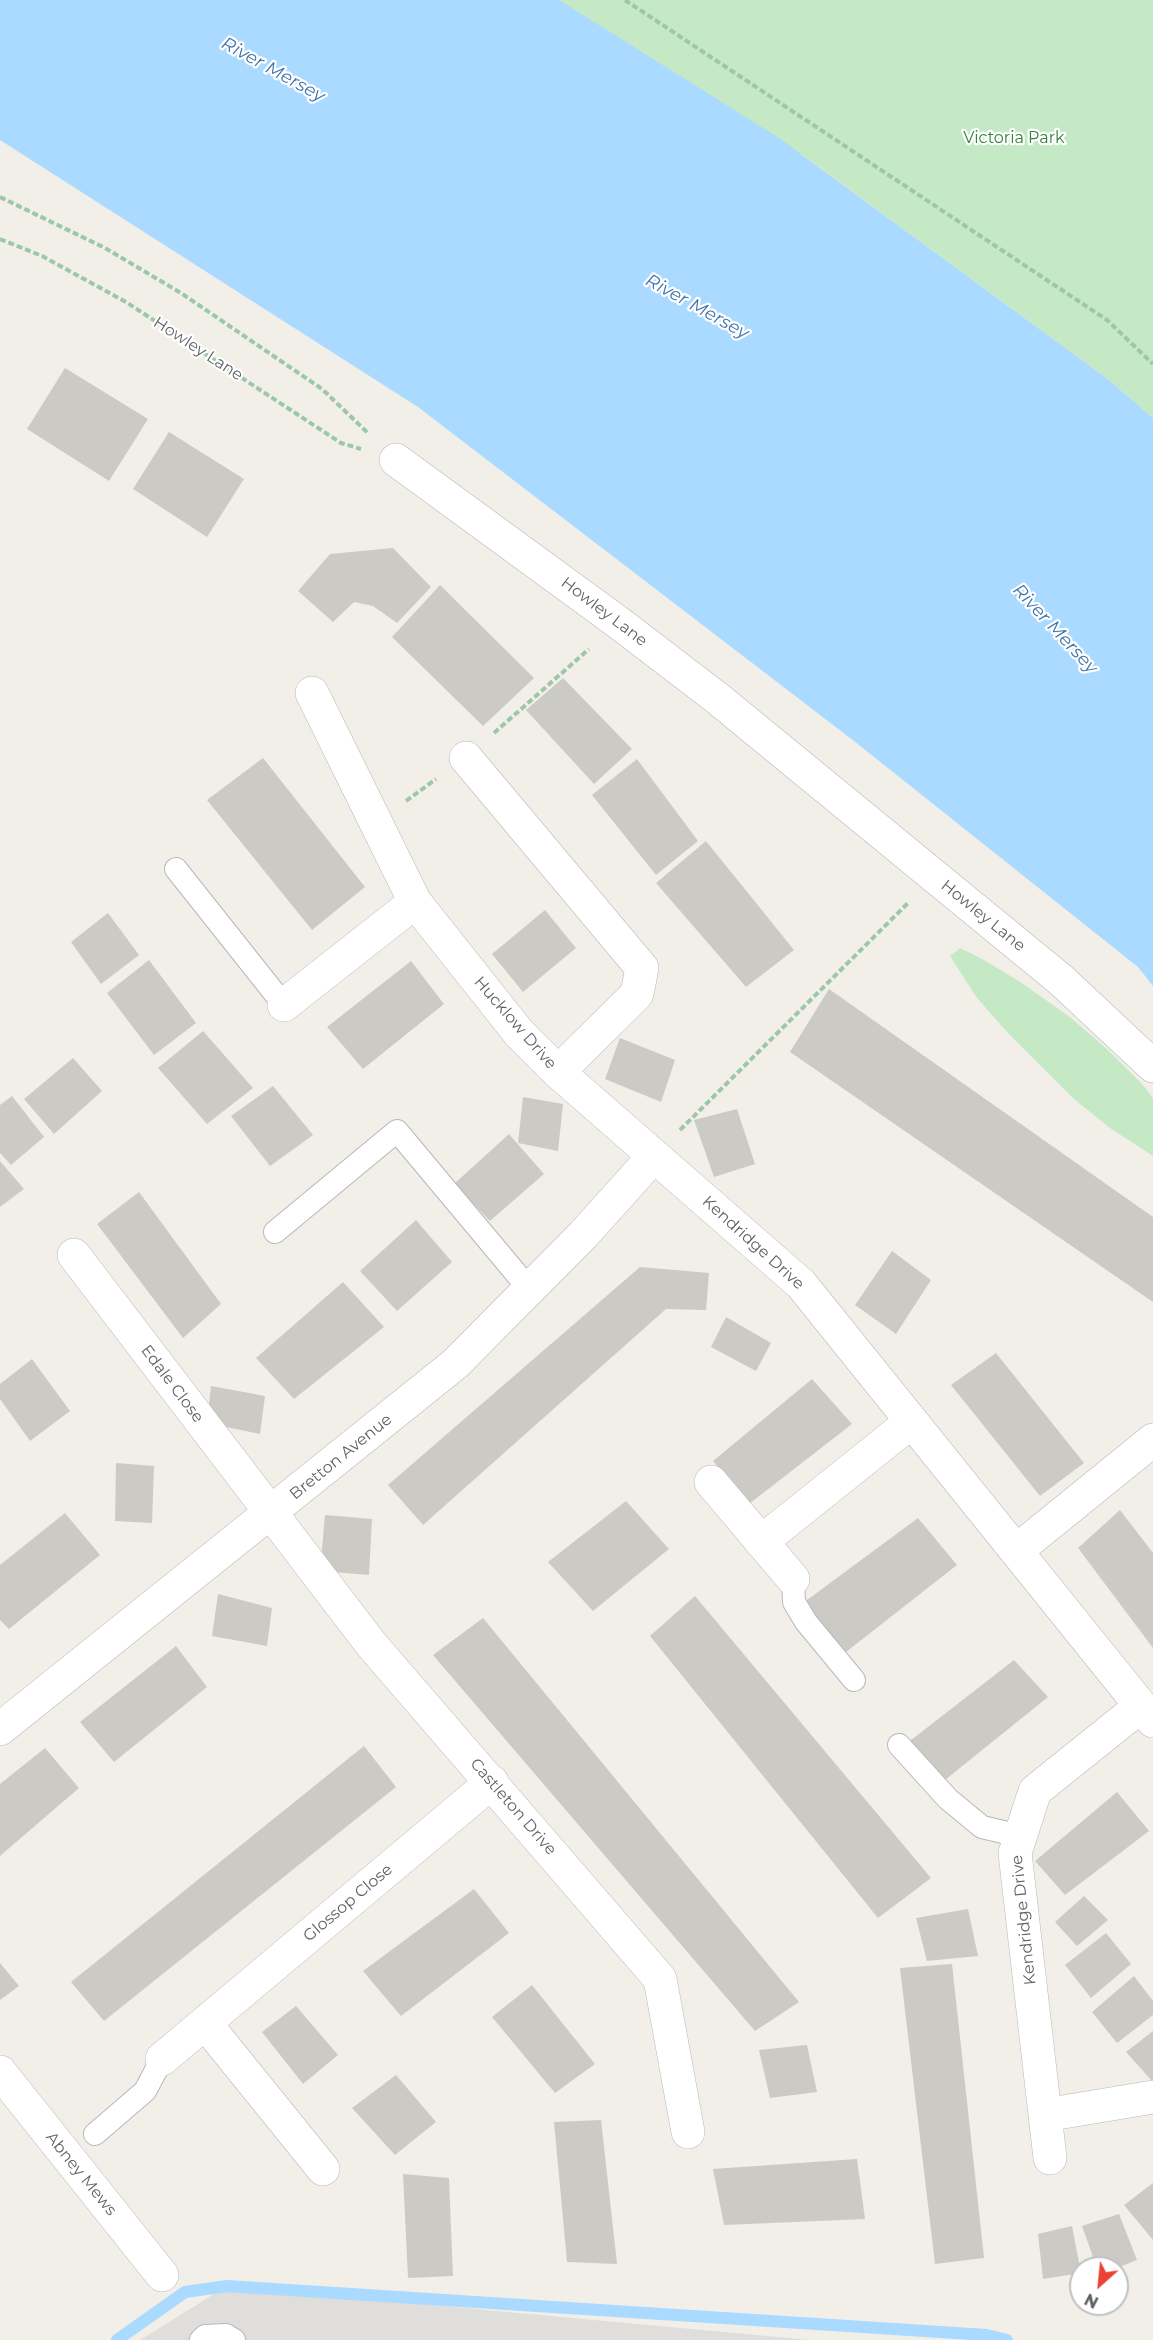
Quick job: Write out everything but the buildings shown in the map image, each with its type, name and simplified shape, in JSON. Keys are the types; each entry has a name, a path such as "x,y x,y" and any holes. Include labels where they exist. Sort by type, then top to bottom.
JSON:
{"street":[{"name":"Howley Lane","path":"396,460 619,623 717,698 1061,980 1153,1066"},
{"name":"Hucklow Drive","path":"312,693 415,902 519,1033 558,1072 654,1156"},
{"path":"466,758 642,968 637,994 558,1072"},
{"path":"284,1005 415,902"},
{"name":"Bretton Avenue","path":"0,1729 455,1364 530,1290 654,1156"},
{"name":"Kendridge Drive","path":"654,1156 801,1284 1147,1714 1035,1791 1015,1853 1050,2158"},
{"name":"Edale Close","path":"74,1254 270,1514"},
{"path":"761,1542 912,1422"},
{"path":"1016,1551 1153,1440"},
{"path":"711,1482 793,1579"},
{"name":"Castleton Drive","path":"270,1514 371,1644 660,1979 688,2132"},
{"name":"Glossop Close","path":"162,2059 492,1782"},
{"path":"205,2023 324,2169"},
{"name":"Abney Mews","path":"0,2072 162,2275"},
{"path":"1045,2115 1153,2097"}],"lane":[{"path":"176,869 284,1005"},
{"path":"275,1232 397,1131 530,1290"},
{"path":"793,1579 794,1602 806,1622 854,1680"},
{"path":"899,1745 948,1799 982,1827 1020,1836"},
{"path":"95,2134 145,2091 162,2059"},
{"path":"201,2340 205,2336 226,2335 234,2340"}],"path":[{"path":"625,0 1107,320 1153,364"},
{"path":"0,197 105,248 181,293 322,389 396,460"},
{"name":"Howley Lane","path":"0,240 42,256 126,302 341,443 396,460"},
{"path":"376,823 466,758 619,623"},
{"path":"654,1156 934,877"}],"shaded area":[{"path":"227,2286 810,2340 140,2340"}],"green space":[{"name":"Victoria Park","path":"557,0 1153,0 1153,418 1109,380 804,156"},
{"path":"960,948 1022,983 1071,1018 1142,1084 1153,1098 1153,1156 1110,1128 1074,1099 1007,1032 977,998 950,956"}],"water":[{"name":"River Mersey","path":"0,0 559,0 779,138 1109,380 1153,418 1153,986 1138,967 854,741 418,407 0,140"}],"waterway":[{"path":"117,2340 185,2292 227,2286 987,2335 1007,2340"}]}
